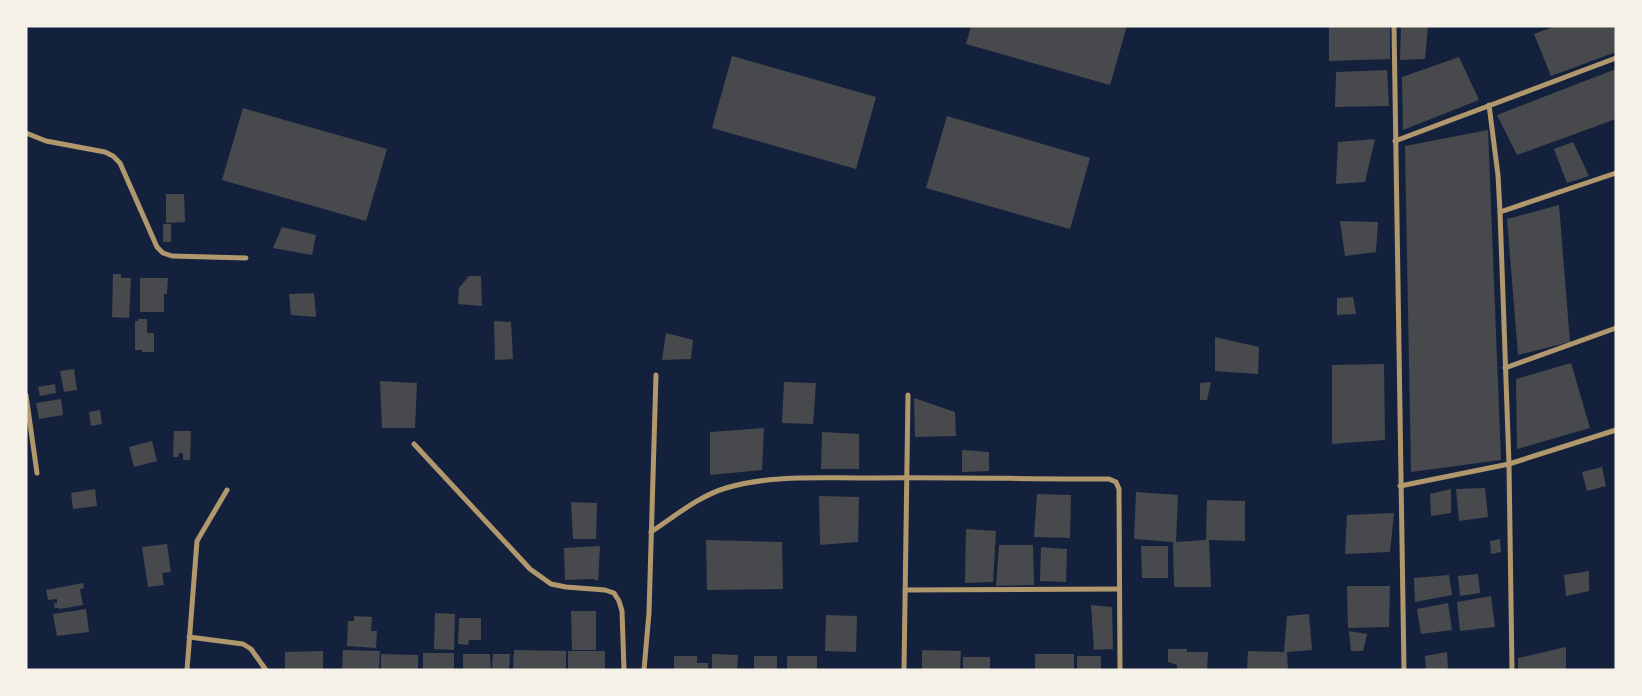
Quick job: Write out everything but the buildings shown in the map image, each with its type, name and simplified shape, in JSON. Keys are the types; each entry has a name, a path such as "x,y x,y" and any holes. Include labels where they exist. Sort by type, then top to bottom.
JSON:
{"street":[{"path":"1394,26 1394,141 1404,670"},
{"path":"1394,141 1616,58"},
{"path":"1489,105 1498,174 1500,212 1509,464 1512,670"},
{"path":"26,133 46,141 104,152 113,156 120,163 157,247 163,253 172,256 246,258"},
{"path":"1500,212 1616,173"},
{"path":"1505,368 1616,328"},
{"path":"644,670 649,613 656,375"},
{"path":"26,395 37,473"},
{"path":"904,670 908,396"},
{"path":"1400,486 1509,464 1616,430"},
{"path":"414,444 530,569 551,584 566,588 605,590 614,593 619,600 622,611 624,670"},
{"path":"651,532 698,500 724,489 750,482 773,479 1109,479 1116,482 1119,489 1120,670"},
{"path":"187,670 197,541 227,490"},
{"path":"905,590 1119,589"},
{"path":"189,637 243,644 251,649 266,670"}]}
